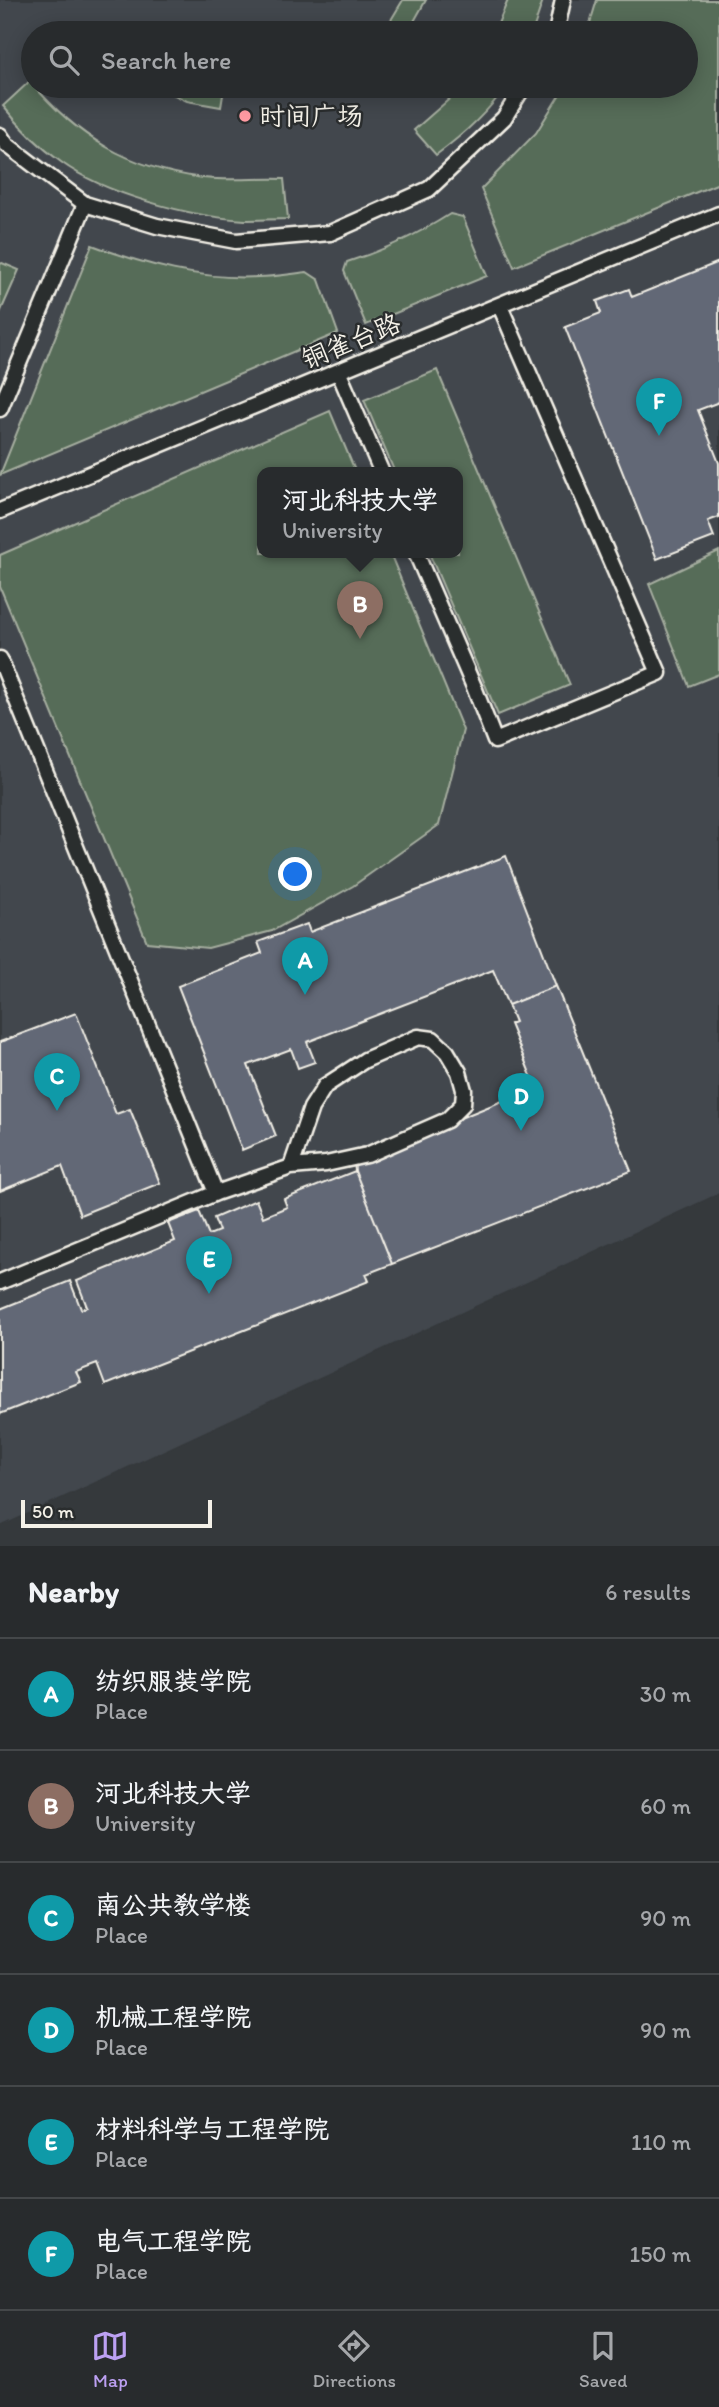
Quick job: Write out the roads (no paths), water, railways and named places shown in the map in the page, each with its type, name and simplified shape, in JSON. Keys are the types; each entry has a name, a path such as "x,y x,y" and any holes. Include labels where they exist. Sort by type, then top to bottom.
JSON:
{"lane":[{"path":"558,21 562,0"},
{"path":"0,135 6,144 85,204 157,226 236,241 330,233 429,189 504,118 516,98"},
{"path":"0,409 85,204"},
{"name":"铜雀台路","path":"0,511 719,214"},
{"path":"418,558 495,741 659,673 500,306"},
{"path":"339,373 379,467"},
{"path":"0,659 216,1193"},
{"path":"0,1282 216,1193 291,1167 326,1164 366,1155 447,1119 463,1104 464,1090 459,1072 446,1052 433,1039 418,1037 365,1060 325,1086 311,1108 291,1167"}],"place":[{"name":"时间广场","path":"245,116"},
{"name":"电气工程学院","path":"659,436"},
{"name":"河北科技大学","path":"360,639"},
{"name":"纺织服装学院","path":"305,995"},
{"name":"南公共教学楼","path":"57,1111"},
{"name":"机械工程学院","path":"521,1131"},
{"name":"材料科学与工程学院","path":"209,1294"}]}
